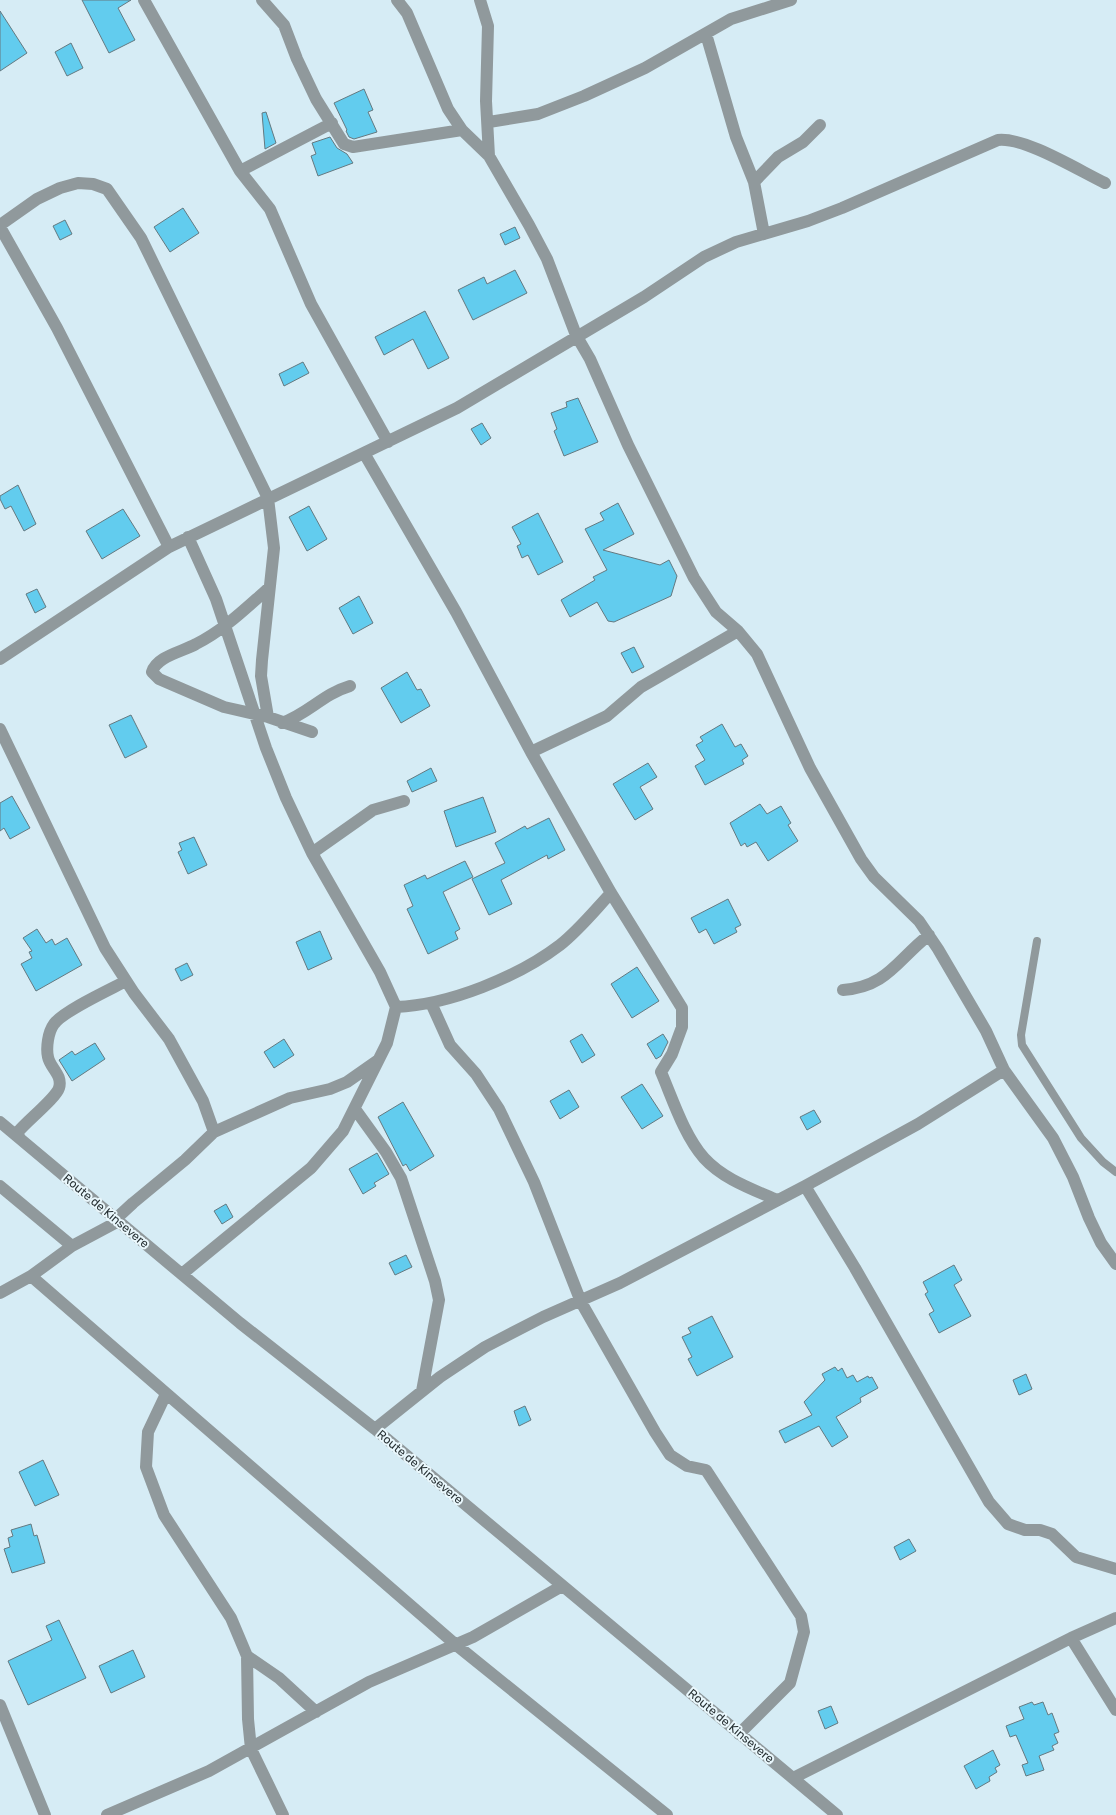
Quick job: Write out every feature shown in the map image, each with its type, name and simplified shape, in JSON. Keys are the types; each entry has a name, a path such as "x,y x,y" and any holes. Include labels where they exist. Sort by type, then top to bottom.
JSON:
{"street":[{"path":"144,0 240,171 270,209 311,304 388,442"},
{"path":"262,0 284,25 297,60 316,99 344,144 353,148 462,130"},
{"path":"397,0 407,13 448,109 462,130 489,156 547,259 576,335 590,359 628,445 694,578 716,612 738,631 757,654 810,768 861,859 874,877 900,901 929,935 986,1031 1004,1070 1053,1138 1073,1177 1101,1243 1116,1264"},
{"path":"480,0 488,26 486,101 489,122 489,156"},
{"path":"489,122 538,114 584,96 644,68 731,19 765,3 791,0"},
{"path":"706,34 736,137 754,182 764,234"},
{"path":"240,171 332,122"},
{"path":"754,182 778,157 804,142 820,125"},
{"path":"0,659 169,547 457,408 576,335 644,297 704,257 736,242 842,208 998,140 1011,139 1032,147 1104,182"},
{"path":"169,547 57,328 0,226 37,199 60,188 78,183 93,184 107,189 141,238 268,498 274,548 261,676 268,717"},
{"path":"364,453 456,612 532,752 612,893 682,1008 682,1027 672,1054 660,1072 694,1144 704,1158 715,1168 746,1187 777,1200"},
{"path":"182,1274 310,1168 343,1131 392,1032 396,1007 380,972 312,853 286,798 254,714 216,599 188,537"},
{"path":"269,588 225,626 196,644 160,661 152,672 159,679 211,702 268,717 312,732"},
{"path":"532,752 607,716 641,687 738,631"},
{"path":"282,723 299,717 325,696 350,686"},
{"path":"0,729 102,942 126,981 169,1039 203,1101 214,1132"},
{"path":"312,853 373,810 404,801"},
{"path":"396,1007 430,1003 470,992 535,960 559,946 612,893"},
{"path":"842,990 857,989 884,978 912,948 929,935"},
{"path":"19,1137 18,1132 28,1120 55,1096 60,1087 60,1078 48,1059 47,1051 54,1023 68,1013 126,981"},
{"path":"430,1003 450,1044 476,1074 498,1109 534,1182 581,1302 670,1455 687,1466 706,1470 802,1616 804,1632 790,1683 739,1734"},
{"path":"0,1293 31,1276 72,1246 117,1222 120,1215 214,1132 290,1098 330,1089 347,1082 379,1059"},
{"path":"375,1428 422,1391 485,1347 543,1317 581,1302 805,1186 918,1124 1004,1070"},
{"path":"354,1108 386,1152 401,1178 436,1281 439,1300 422,1391"},
{"name":"Route de Kinsevere","path":"0,1122 117,1222 246,1328 375,1428 837,1815"},
{"path":"0,1186 72,1246"},
{"path":"805,1186 891,1330 989,1502 1008,1524 1025,1530 1040,1530 1052,1534 1076,1558 1116,1569"},
{"path":"31,1276 455,1644 667,1815"},
{"path":"166,1394 148,1432 146,1467 164,1515 232,1618 247,1656 248,1719 252,1749 283,1815"},
{"path":"107,1815 208,1771 252,1749 370,1682 473,1637 562,1586"},
{"path":"793,1778 1071,1638 1116,1618"},
{"path":"1071,1638 1116,1710"},
{"path":"247,1656 279,1678 316,1712"},
{"path":"0,1705 45,1815"}],"lane":[{"path":"1037,941 1021,1035 1022,1045 1081,1138 1103,1162 1116,1172"}],"building":[{"path":"82,0 131,0 118,8 135,40 109,53"},
{"path":"0,11 27,53 0,71"},
{"path":"71,43 83,68 67,76 55,52"},
{"path":"364,89 373,110 368,112 377,132 354,139 349,137 334,103"},
{"path":"266,112 276,143 265,149 262,113"},
{"path":"330,137 337,148 347,154 353,163 318,176 311,156 316,154 312,143"},
{"path":"183,208 199,233 170,252 154,227"},
{"path":"65,220 72,234 60,240 53,226"},
{"path":"515,227 520,238 505,245 500,234"},
{"path":"515,270 527,293 473,320 458,290 484,277 487,284"},
{"path":"425,311 449,358 428,369 413,339 384,355 375,337"},
{"path":"303,362 309,373 284,386 279,374"},
{"path":"578,398 598,442 564,456 554,431 557,429 551,413 567,407 566,402"},
{"path":"482,423 491,438 481,445 471,429"},
{"path":"18,485 36,524 24,531 11,506 5,509 0,499 0,496"},
{"path":"618,503 634,534 603,550 660,565 669,560 677,576 671,596 614,622 608,621 597,602 570,617 561,600 595,580 593,577 607,570 585,529 604,520 600,513"},
{"path":"309,506 327,539 307,551 289,517"},
{"path":"123,509 140,536 102,559 86,531"},
{"path":"538,513 563,562 538,575 528,555 522,558 517,546 521,544 512,527"},
{"path":"37,589 46,607 35,613 26,594"},
{"path":"359,596 373,623 353,634 339,608"},
{"path":"634,647 644,667 632,673 621,653"},
{"path":"407,672 417,690 421,689 430,706 401,723 381,688"},
{"path":"131,715 147,747 125,758 109,725"},
{"path":"722,724 735,747 741,744 748,756 742,760 744,764 705,785 695,766 705,760 696,745 703,741 700,737"},
{"path":"648,763 657,777 640,787 653,809 635,820 613,784"},
{"path":"431,768 437,781 412,792 407,781"},
{"path":"12,796 30,828 10,839 4,828 0,831 0,803"},
{"path":"483,797 496,832 456,847 444,811"},
{"path":"760,804 767,814 781,806 791,823 788,825 798,841 768,861 756,842 747,847 745,843 741,846 730,823"},
{"path":"549,818 565,850 548,859 547,855 501,880 512,904 489,915 472,879 505,863 495,843 525,826 527,829"},
{"path":"194,837 207,865 188,874 178,852 182,850 179,843"},
{"path":"465,861 473,877 443,892 460,929 455,932 458,939 428,954 407,909 413,906 404,885 425,875 427,879"},
{"path":"728,899 741,925 735,928 737,932 714,944 706,929 699,933 691,918"},
{"path":"37,929 46,943 52,939 55,945 67,938 82,965 36,991 21,964 32,958 29,952 32,951 23,938"},
{"path":"320,931 332,959 308,970 296,942"},
{"path":"187,963 193,975 181,981 175,969"},
{"path":"637,967 659,1001 632,1018 611,984"},
{"path":"582,1034 595,1055 582,1063 570,1041"},
{"path":"663,1034 668,1042 661,1056 656,1059 647,1044"},
{"path":"284,1039 294,1055 274,1068 264,1052"},
{"path":"95,1043 105,1059 72,1081 59,1060 72,1051 75,1055"},
{"path":"642,1084 663,1116 642,1129 621,1097"},
{"path":"569,1090 579,1107 560,1119 550,1101"},
{"path":"403,1102 434,1156 410,1171 406,1164 403,1166 378,1117"},
{"path":"814,1110 821,1122 807,1130 800,1117"},
{"path":"377,1153 389,1174 374,1183 376,1186 363,1194 349,1169"},
{"path":"226,1204 233,1217 222,1224 214,1211"},
{"path":"406,1255 412,1267 395,1275 389,1263"},
{"path":"954,1265 962,1280 954,1285 971,1316 939,1333 929,1314 934,1311 925,1294 928,1292 923,1282"},
{"path":"712,1316 733,1357 697,1376 688,1359 692,1357 682,1337 691,1333 688,1328"},
{"path":"835,1367 838,1371 842,1368 847,1378 853,1375 857,1382 868,1376 869,1378 872,1377 878,1388 860,1398 861,1402 836,1417 848,1437 832,1447 819,1426 785,1443 779,1431 812,1415 804,1402 825,1380 822,1374"},
{"path":"1026,1374 1032,1389 1019,1395 1013,1380"},
{"path":"525,1406 531,1420 519,1426 514,1411"},
{"path":"43,1460 59,1495 35,1506 19,1472"},
{"path":"31,1524 34,1536 37,1535 45,1563 12,1573 4,1549 10,1547 8,1538 13,1536 11,1530"},
{"path":"909,1539 916,1551 900,1560 894,1547"},
{"path":"59,1620 86,1678 28,1705 8,1661 52,1640 46,1626"},
{"path":"133,1650 145,1677 111,1693 99,1666"},
{"path":"1032,1702 1034,1705 1043,1702 1048,1715 1052,1713 1059,1732 1054,1734 1058,1743 1052,1746 1054,1750 1039,1756 1044,1770 1026,1776 1022,1765 1028,1763 1016,1735 1010,1737 1006,1726 1024,1719 1019,1707"},
{"path":"831,1706 838,1723 825,1729 818,1711"},
{"path":"993,1750 1000,1765 995,1768 997,1772 989,1777 990,1781 976,1789 964,1766"}]}
